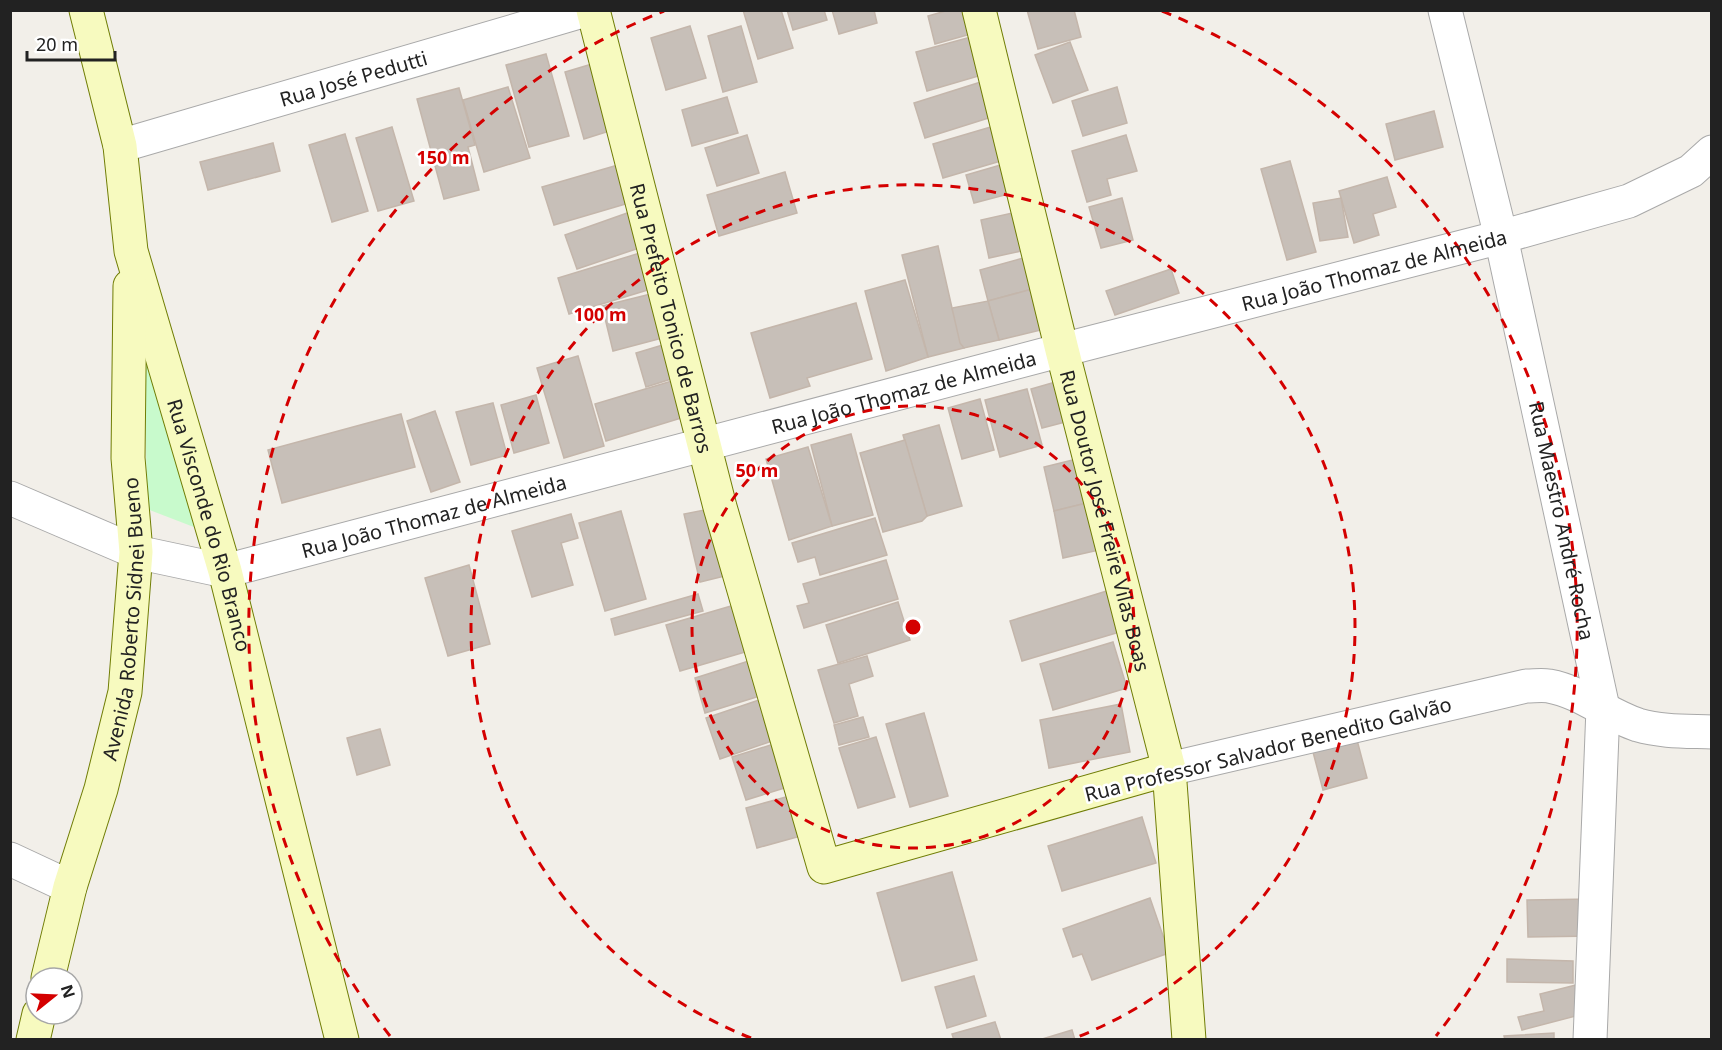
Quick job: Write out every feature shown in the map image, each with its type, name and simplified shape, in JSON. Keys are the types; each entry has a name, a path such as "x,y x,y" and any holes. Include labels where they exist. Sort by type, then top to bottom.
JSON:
{"street":[{"name":"Rua Visconde do Rio Branco","path":"86,10 120,146 131,251 225,571 342,1040"},
{"name":"Rua José Pedutti","path":"120,146 586,10"},
{"name":"Rua Prefeito Tonico de Barros","path":"593,10 720,507 824,867"},
{"name":"Rua Doutor José Freire Vilas Boas","path":"979,10 1062,350 1169,769 1189,1040"},
{"name":"Rua Maestro André Rocha","path":"1445,10 1501,237 1603,708 1590,1040"},
{"name":"Rua João Thomaz de Almeida","path":"225,571 1062,350 1501,237 1629,201 1691,171 1712,152"},
{"name":"Avenida Roberto Sidnei Bueno","path":"51,966 70,887 101,789 124,692 135,552 128,458 131,251"},
{"path":"10,498 135,552 225,571"},
{"name":"Rua Professor Salvador Benedito Galvão","path":"824,867 1169,769 1526,686 1547,686 1563,690 1639,725 1670,730 1712,732"},
{"path":"10,859 70,887"}],"green space":[{"path":"144,325 199,529 147,509"}],"building":[{"path":"743,10 781,10 793,48 758,59"},
{"path":"787,10 824,10 827,20 793,30"},
{"path":"832,10 874,10 877,23 839,34"},
{"path":"949,10 973,10 978,32 935,44 928,16"},
{"path":"1027,10 1074,10 1081,37 1038,49"},
{"path":"690,26 706,78 666,90 651,38"},
{"path":"741,26 757,82 723,92 708,36"},
{"path":"982,34 992,72 927,91 916,52"},
{"path":"1070,42 1088,90 1053,103 1035,55"},
{"path":"546,54 569,136 529,147 506,65"},
{"path":"602,61 622,127 584,139 565,72"},
{"path":"984,81 995,116 925,138 914,103"},
{"path":"508,87 530,158 484,172 463,100"},
{"path":"1117,87 1127,123 1083,136 1072,101"},
{"path":"459,88 475,145 468,147 479,190 444,199 417,99"},
{"path":"727,97 738,133 692,146 682,110"},
{"path":"1434,111 1443,147 1395,160 1386,124"},
{"path":"1001,124 1011,158 943,178 933,144"},
{"path":"392,127 414,201 378,211 356,138"},
{"path":"345,134 368,211 332,222 309,145"},
{"path":"747,135 759,173 717,186 705,148"},
{"path":"1126,135 1137,171 1107,179 1111,195 1087,202 1072,151"},
{"path":"273,143 280,171 208,190 200,162"},
{"path":"1290,161 1316,252 1287,260 1261,169"},
{"path":"1011,162 1020,191 974,203 966,175"},
{"path":"618,165 629,203 554,225 542,187"},
{"path":"785,172 797,213 719,236 707,195"},
{"path":"1387,177 1396,207 1373,214 1379,235 1354,243 1339,191"},
{"path":"1122,198 1133,240 1101,248 1089,207"},
{"path":"1341,198 1348,237 1320,241 1313,203"},
{"path":"1026,210 1035,248 989,258 981,220"},
{"path":"630,212 642,247 577,269 565,235"},
{"path":"938,246 964,348 928,357 902,255"},
{"path":"640,253 651,289 569,314 558,278"},
{"path":"1027,257 1036,288 988,301 980,270"},
{"path":"1171,269 1179,293 1115,315 1106,291"},
{"path":"905,280 928,357 886,371 865,291"},
{"path":"1036,288 1053,327 999,340 988,301"},
{"path":"659,292 670,336 613,351 602,306"},
{"path":"988,301 999,340 964,348 960,343 952,308"},
{"path":"856,303 872,359 807,378 810,386 770,398 751,333"},
{"path":"676,341 684,375 646,387 636,353"},
{"path":"578,356 604,446 564,458 537,368"},
{"path":"682,378 691,415 606,441 595,404"},
{"path":"1066,379 1077,419 1042,428 1031,389"},
{"path":"1027,389 1042,445 1000,457 985,400"},
{"path":"536,395 549,443 514,453 501,405"},
{"path":"980,399 994,450 962,459 948,408"},
{"path":"493,403 507,455 471,465 456,412"},
{"path":"435,411 460,482 431,492 407,421"},
{"path":"401,414 415,467 282,503 268,450"},
{"path":"939,425 962,506 927,516 903,435"},
{"path":"851,434 873,515 832,526 811,445"},
{"path":"905,440 927,516 922,521 883,532 860,453"},
{"path":"808,447 832,526 789,540 766,459"},
{"path":"1085,457 1095,501 1054,511 1044,467"},
{"path":"1095,501 1108,548 1063,558 1054,511"},
{"path":"720,507 737,573 700,582 684,514"},
{"path":"621,511 646,599 605,611 579,523"},
{"path":"571,514 578,538 561,543 573,585 532,597 512,531"},
{"path":"875,518 887,555 820,575 815,557 798,562 792,543"},
{"path":"886,560 898,599 804,628 797,606 809,603 803,584"},
{"path":"469,565 490,644 448,656 425,578"},
{"path":"1110,590 1123,631 1022,661 1010,621"},
{"path":"698,594 703,611 615,635 611,619"},
{"path":"898,602 910,640 838,663 826,625"},
{"path":"738,604 752,650 680,671 666,625"},
{"path":"1113,642 1127,688 1053,710 1040,664"},
{"path":"867,656 873,676 849,684 858,716 834,723 818,670"},
{"path":"752,660 763,695 705,713 695,678"},
{"path":"762,699 775,740 720,759 706,718"},
{"path":"1121,704 1130,752 1049,768 1040,720"},
{"path":"924,713 948,796 910,807 886,724"},
{"path":"863,717 869,737 839,745 834,725"},
{"path":"380,729 390,765 357,775 347,738"},
{"path":"876,737 895,797 858,808 839,748"},
{"path":"1357,740 1367,778 1323,790 1313,752"},
{"path":"777,743 791,786 746,800 732,757"},
{"path":"797,794 808,834 757,848 746,808"},
{"path":"1142,817 1156,863 1062,891 1048,846"},
{"path":"952,872 977,960 902,981 877,893"},
{"path":"1150,898 1169,953 1092,980 1082,954 1073,957 1063,929"},
{"path":"1593,899 1594,936 1528,937 1527,900"},
{"path":"1507,959 1573,961 1573,983 1507,982"},
{"path":"974,976 986,1016 947,1028 935,987"},
{"path":"1580,984 1587,1013 1522,1030 1518,1017 1544,1011 1540,994"},
{"path":"995,1022 1001,1040 954,1040 952,1034"},
{"path":"1072,1030 1075,1040 1039,1040"},
{"path":"1554,1033 1554,1040 1505,1040 1504,1036"}]}
